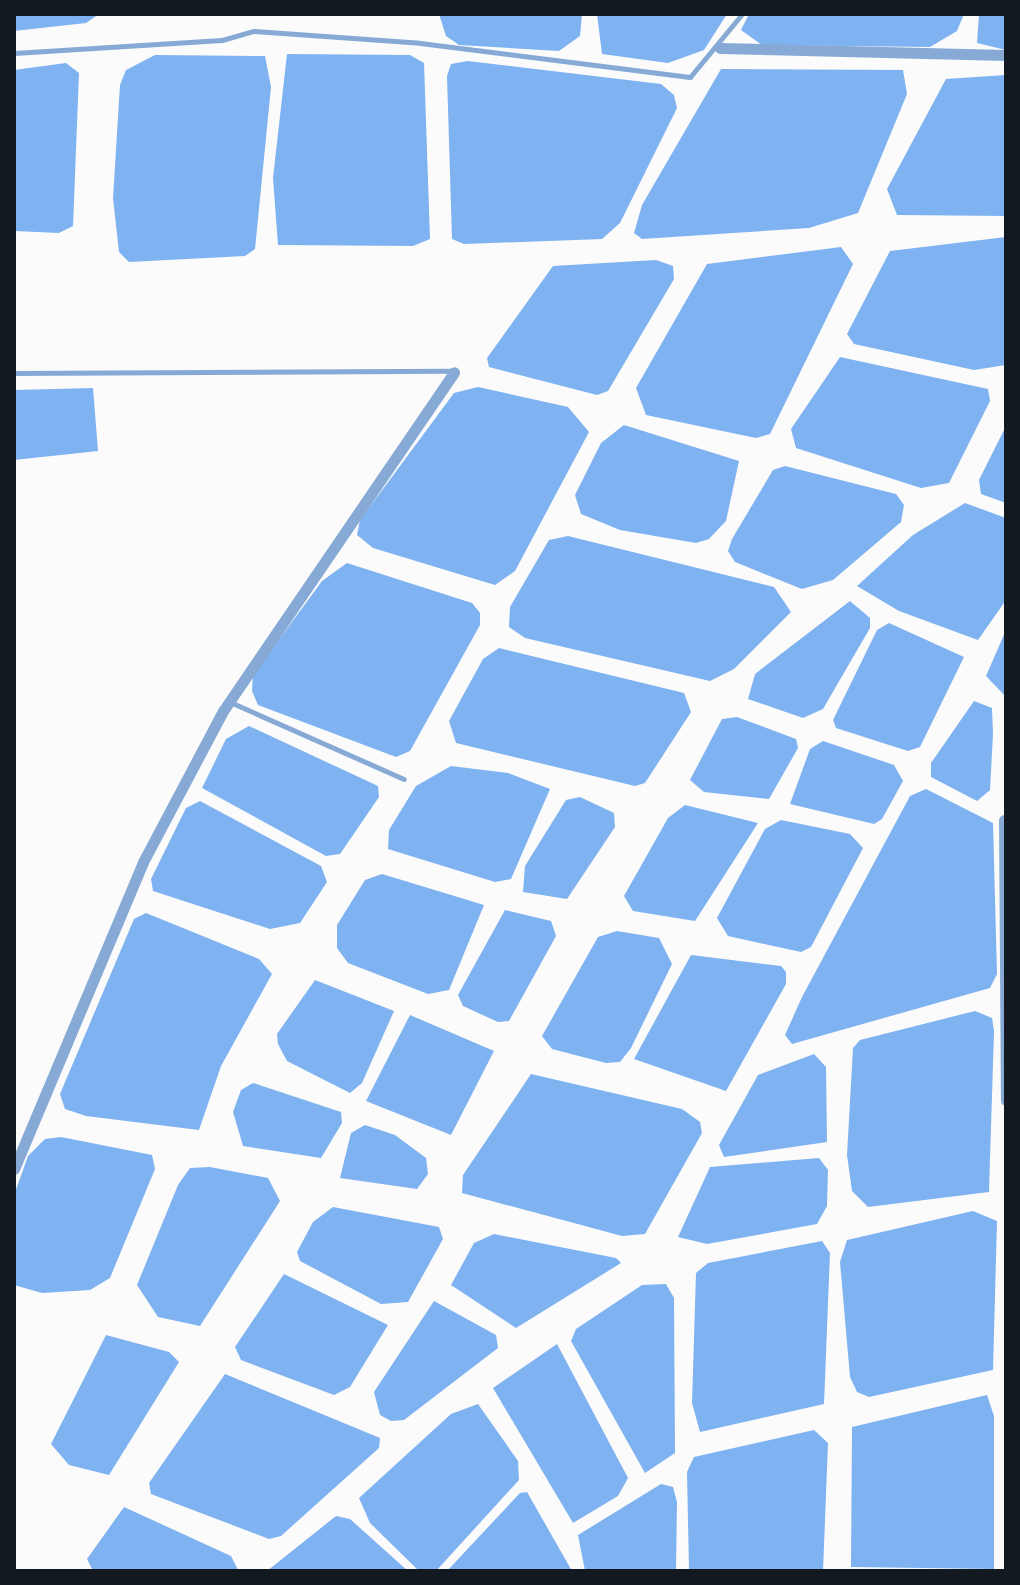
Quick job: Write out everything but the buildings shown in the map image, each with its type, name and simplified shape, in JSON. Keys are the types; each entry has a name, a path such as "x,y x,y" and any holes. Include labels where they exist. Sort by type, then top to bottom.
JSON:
{"street":[{"path":"720,48 1006,55"},
{"path":"14,1169 143,862 229,702 454,372"},
{"path":"1004,820 1006,1100"}],"lane":[{"path":"14,53 222,40 254,31 420,43 690,77 720,48 742,14"},
{"path":"14,373 454,372"},
{"path":"229,702 404,779"}],"water":[{"path":"14,14 99,14 86,23 14,31"},
{"path":"439,14 582,14 580,36 559,51 459,45 446,36"},
{"path":"597,14 727,14 704,50 668,63 602,54"},
{"path":"749,14 964,14 957,31 930,47 762,45 741,30"},
{"path":"979,14 1006,14 1006,50 977,43"},
{"path":"287,54 410,55 424,63 430,239 413,246 278,245 273,178"},
{"path":"155,55 265,56 271,87 255,249 245,256 129,262 119,252 113,198 120,85 126,70"},
{"path":"468,61 661,84 674,95 677,108 620,223 602,239 464,244 452,239 447,76 451,64"},
{"path":"66,63 79,73 73,226 59,233 14,231 14,70"},
{"path":"721,69 903,70 907,94 858,213 809,228 642,239 634,233 642,205"},
{"path":"1006,75 1006,216 897,215 887,189 946,79"},
{"path":"1006,237 1006,365 974,370 854,344 847,334 890,251"},
{"path":"841,247 853,264 770,434 756,438 646,415 636,388 707,264"},
{"path":"656,260 673,266 674,279 608,391 597,395 489,367 487,358 553,266"},
{"path":"840,357 988,389 990,401 949,483 921,488 796,448 791,429"},
{"path":"478,387 568,407 589,432 515,571 495,585 373,548 357,535 360,520 454,393"},
{"path":"93,388 98,451 14,460 14,390"},
{"path":"624,425 739,461 726,521 709,539 696,543 620,530 581,514 575,495 601,443"},
{"path":"1006,426 1006,503 981,494 979,480"},
{"path":"785,466 896,494 904,505 901,522 833,580 802,589 735,562 728,551 732,539 773,470"},
{"path":"965,503 1006,518 1006,600 978,640 899,611 857,586 913,535"},
{"path":"568,536 774,587 791,612 734,669 710,681 525,638 509,627 510,607 549,540"},
{"path":"347,563 472,603 480,613 480,625 410,751 396,757 258,705 252,691 253,675 322,581"},
{"path":"850,601 870,618 870,628 823,709 803,718 748,699 755,674"},
{"path":"889,623 964,657 920,747 908,751 836,728 833,720 877,630"},
{"path":"1006,630 1006,697 986,676"},
{"path":"499,648 684,693 691,712 645,783 635,786 456,743 449,721 483,659"},
{"path":"974,701 992,708 993,734 990,790 977,801 931,777 931,763"},
{"path":"737,717 796,739 798,748 769,799 704,792 690,780 722,719"},
{"path":"249,726 378,786 379,797 340,854 326,856 202,788 226,739"},
{"path":"823,741 894,765 903,781 882,819 874,824 790,804 810,749"},
{"path":"451,766 508,773 550,789 511,879 495,882 388,849 389,830 416,786"},
{"path":"926,789 993,823 997,974 990,988 792,1044 785,1035 802,997 910,796"},
{"path":"580,797 614,813 615,827 567,899 523,892 525,866 566,800"},
{"path":"200,801 321,866 327,882 300,923 270,929 153,891 151,879 186,808"},
{"path":"685,805 758,823 695,921 633,911 624,896 668,818"},
{"path":"781,820 850,834 863,848 811,947 801,952 728,936 717,918 765,829"},
{"path":"382,874 484,905 449,990 428,994 348,963 337,948 337,925 365,880"},
{"path":"505,910 551,921 556,936 509,1021 498,1022 463,1006 458,995"},
{"path":"146,913 259,959 272,974 221,1066 199,1130 86,1116 65,1109 60,1094 134,919"},
{"path":"617,931 659,938 672,964 631,1048 620,1062 606,1063 552,1049 542,1036 598,937"},
{"path":"691,955 781,966 786,972 786,984 726,1091 634,1059"},
{"path":"315,980 394,1011 362,1083 350,1093 287,1061 278,1044 277,1034"},
{"path":"975,1011 992,1018 994,1031 989,1192 868,1207 852,1191 847,1155 853,1048 860,1040"},
{"path":"410,1015 494,1051 451,1135 366,1101"},
{"path":"814,1054 826,1067 827,1142 724,1157 719,1145 758,1075"},
{"path":"531,1074 682,1109 700,1122 702,1133 645,1234 622,1236 462,1193 463,1175"},
{"path":"253,1083 341,1112 342,1123 321,1158 243,1146 233,1112 241,1090"},
{"path":"365,1125 395,1135 426,1158 428,1174 417,1189 340,1178 351,1133"},
{"path":"61,1137 152,1155 155,1169 110,1278 90,1290 42,1293 14,1285 14,1195 28,1156 45,1139"},
{"path":"819,1158 828,1170 827,1206 817,1224 707,1244 678,1237 710,1167"},
{"path":"210,1167 268,1178 280,1201 200,1326 158,1317 137,1285 178,1185 190,1168"},
{"path":"333,1207 439,1227 443,1239 408,1302 381,1304 300,1261 297,1252 313,1222"},
{"path":"973,1211 997,1221 993,1370 869,1397 857,1392 850,1377 840,1262 847,1240"},
{"path":"494,1234 616,1258 621,1263 516,1328 451,1285 474,1243"},
{"path":"822,1241 830,1253 824,1404 700,1432 692,1403 696,1273 708,1263"},
{"path":"284,1274 388,1325 350,1387 334,1395 241,1360 235,1347"},
{"path":"666,1284 674,1298 675,1453 645,1473 571,1341 576,1329 642,1285"},
{"path":"434,1301 496,1335 498,1348 404,1420 391,1421 380,1415 374,1392"},
{"path":"106,1335 169,1352 179,1362 109,1475 69,1465 51,1444"},
{"path":"557,1344 628,1478 618,1496 573,1523 493,1388"},
{"path":"225,1374 380,1438 379,1448 281,1536 269,1539 151,1494 149,1483"},
{"path":"987,1395 994,1416 994,1569 851,1567 852,1427"},
{"path":"478,1404 518,1461 519,1480 436,1571 419,1571 370,1523 359,1498 451,1414"},
{"path":"814,1430 828,1443 823,1571 689,1571 687,1472 694,1457"},
{"path":"661,1484 673,1487 677,1502 676,1571 585,1571 578,1535"},
{"path":"527,1492 572,1571 447,1571 520,1493"},
{"path":"124,1507 231,1556 238,1570 93,1571 87,1559"},
{"path":"336,1516 350,1519 408,1571 267,1571"}]}
